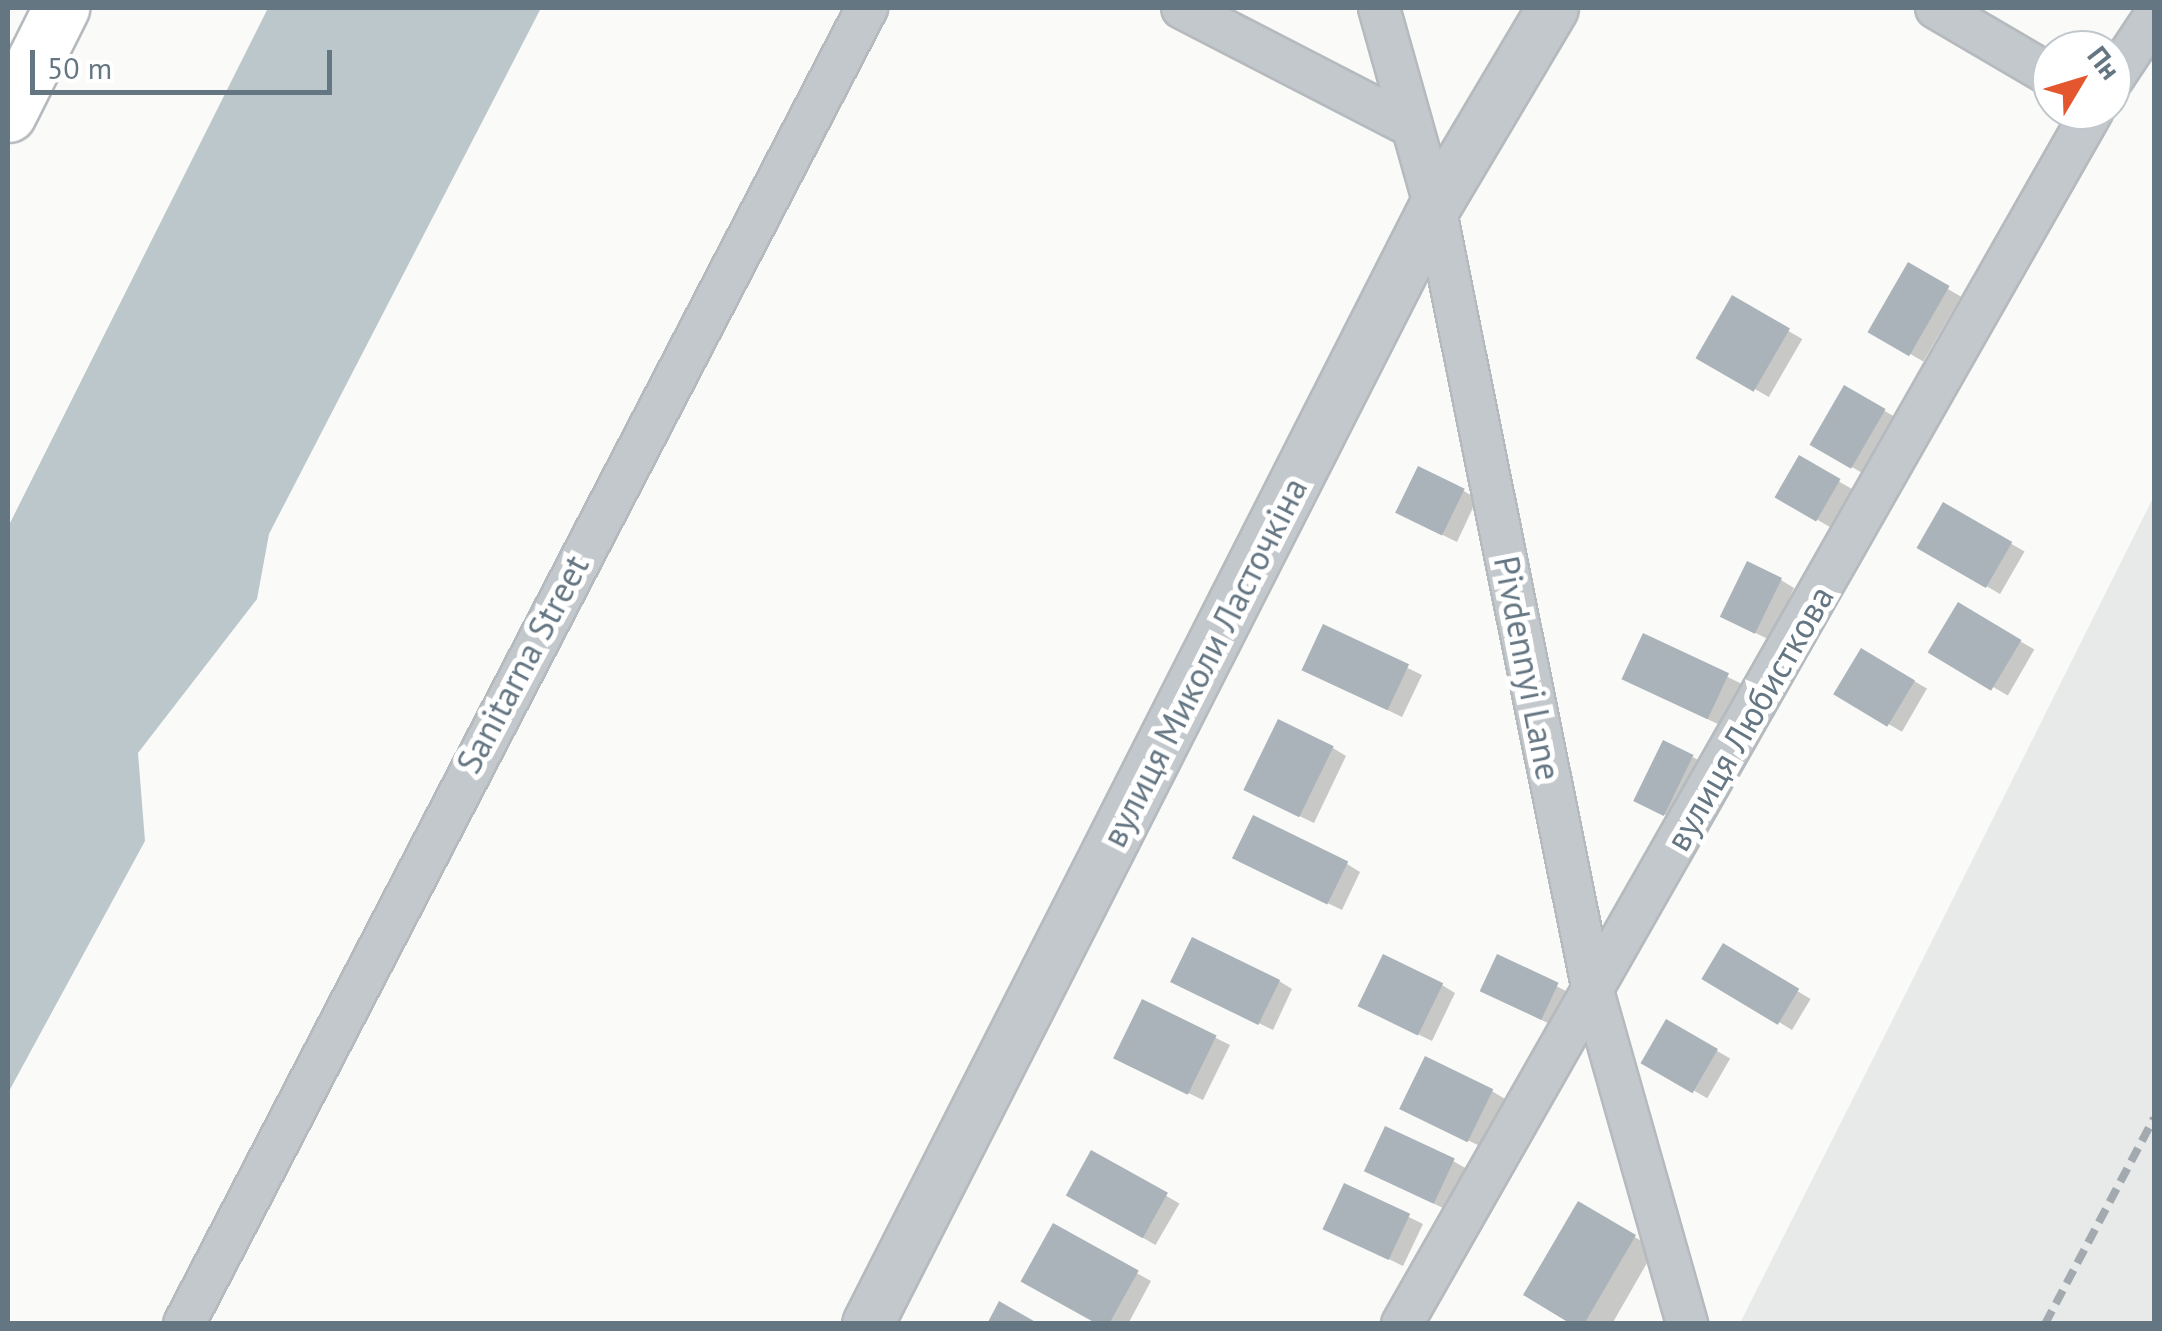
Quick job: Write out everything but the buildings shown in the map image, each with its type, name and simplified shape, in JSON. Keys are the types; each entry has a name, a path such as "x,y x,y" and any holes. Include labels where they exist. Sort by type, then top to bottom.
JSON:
{"main road":[{"path":"8,114 61,8"}],"street":[{"name":"Sanitarna Street","path":"184,1324 867,8"},
{"path":"1182,8 1408,124"},
{"name":"Pivdennyi Lane","path":"1379,8 1408,124 1435,206 1592,991 1687,1324"},
{"name":"вулиця Миколи Ласточкіна","path":"868,1324 1435,206 1552,8"},
{"path":"1936,8 2032,64"},
{"path":"2132,50 2154,17"},
{"name":"вулиця Любисткова","path":"1402,1324 2082,130"}],"shaded area":[{"path":"268,8 541,8 269,534 257,599 138,753 145,841 8,1093 8,527"},
{"path":"2154,496 2154,1323 1740,1323 1886,1033"}],"railway":[{"path":"2045,1324 2154,1118"}]}
